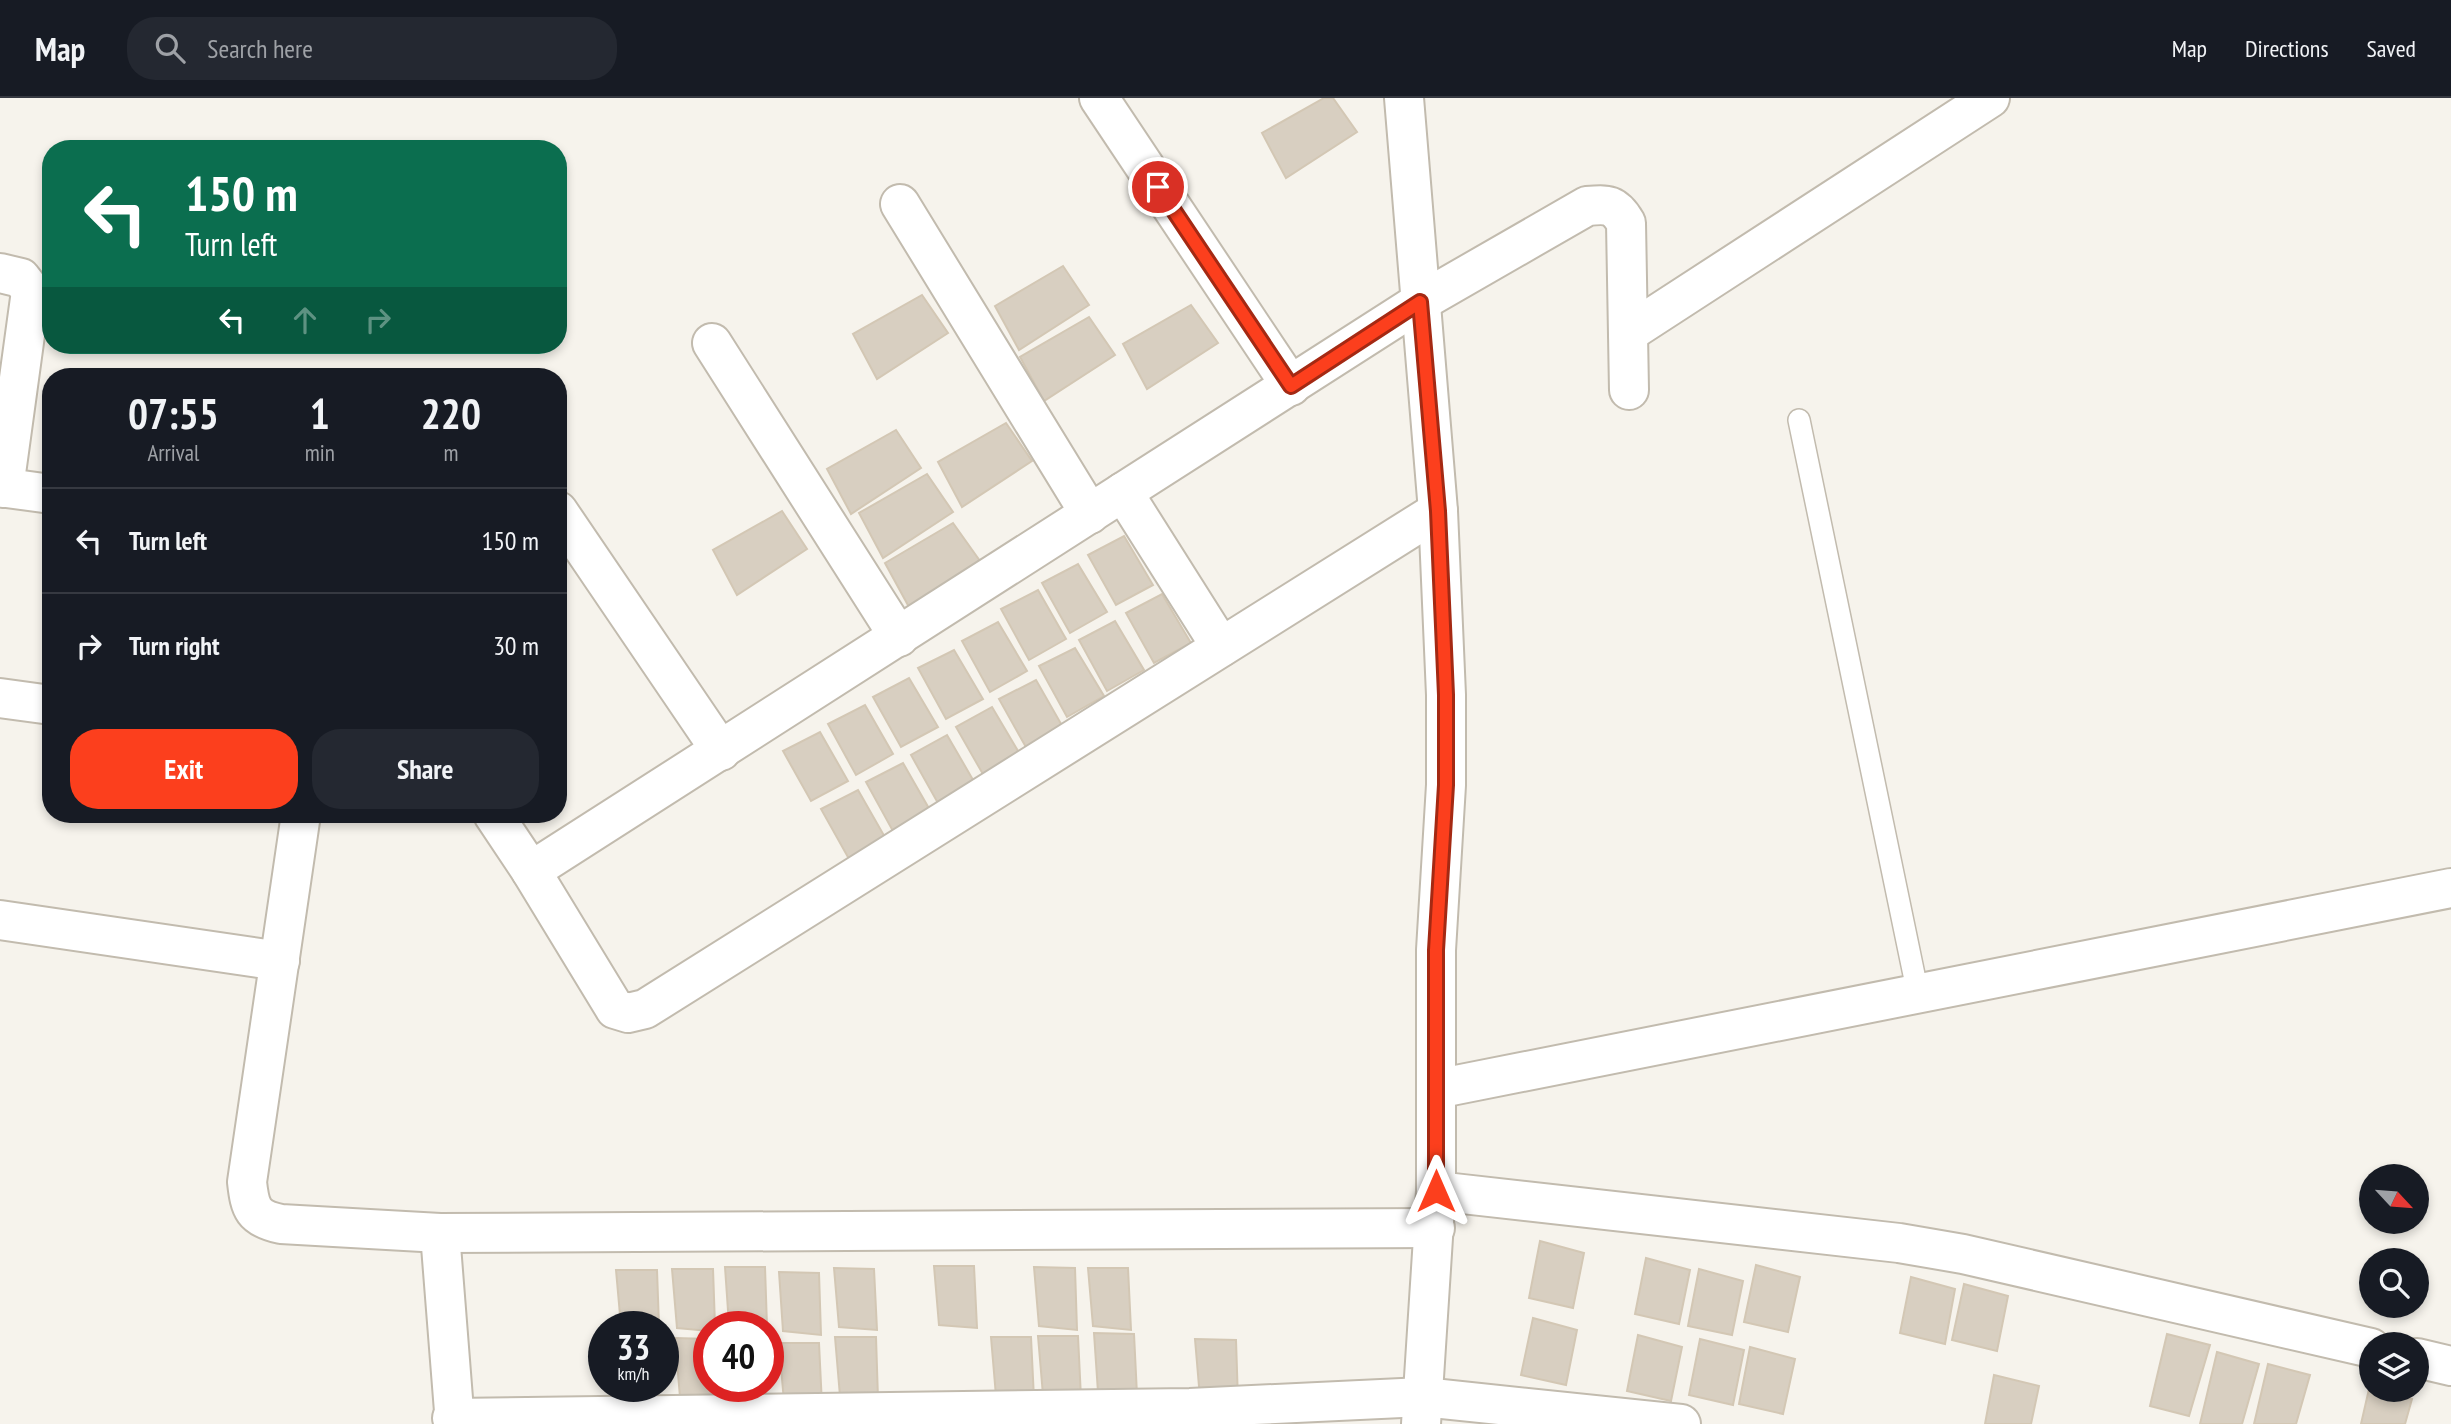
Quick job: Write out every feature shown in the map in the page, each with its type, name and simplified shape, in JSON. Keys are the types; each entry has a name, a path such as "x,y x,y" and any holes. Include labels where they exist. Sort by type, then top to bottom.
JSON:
{"street":[{"path":"1099,98 1291,386"},
{"path":"1404,98 1438,511 1446,695 1446,785 1436,950 1435,1209 1422,1411"},
{"path":"1628,333 1990,98"},
{"path":"900,204 1090,514"},
{"path":"531,871 1420,302 1587,206 1607,204 1618,208 1626,223 1629,390"},
{"path":"0,273 20,278 31,291 2,487 42,493"},
{"path":"712,343 899,637"},
{"path":"1124,492 1221,647"},
{"path":"499,823 615,1009 628,1013 645,1009 1438,511"},
{"path":"567,524 721,751"},
{"path":"0,698 42,704"},
{"path":"300,823 247,1182 250,1204 262,1220 281,1224 440,1233 1435,1209 1899,1243 1963,1254 2359,1345"},
{"path":"1436,1089 2451,888"},
{"path":"0,920 280,961"},
{"path":"440,1233 454,1421 1190,1408 1422,1411 1681,1424"},
{"path":"2429,1361 2451,1366"}],"lane":[{"path":"1799,420 1919,994"}],"building":[{"path":"1324,98 1333,98 1357,132 1286,178 1262,133"},
{"path":"1063,266 1089,305 1019,350 995,306"},
{"path":"922,295 948,333 877,379 853,334"},
{"path":"1191,305 1218,343 1147,389 1123,344"},
{"path":"1089,317 1115,355 1044,401 1020,357"},
{"path":"1006,423 1032,461 962,507 938,462"},
{"path":"896,430 921,468 851,514 827,469"},
{"path":"927,474 953,512 883,558 859,513"},
{"path":"782,511 807,549 737,595 713,550"},
{"path":"953,523 980,561 909,607 885,563"},
{"path":"1124,536 1153,585 1116,605 1088,555"},
{"path":"1078,564 1107,612 1070,633 1042,583"},
{"path":"1038,590 1066,639 1029,660 1001,609"},
{"path":"1162,594 1191,643 1154,663 1126,613"},
{"path":"1115,621 1144,670 1107,691 1079,640"},
{"path":"998,622 1027,671 990,692 962,641"},
{"path":"1075,648 1104,696 1067,717 1039,666"},
{"path":"954,650 983,699 946,719 918,668"},
{"path":"909,678 938,727 901,747 873,697"},
{"path":"1036,680 1064,729 1027,749 999,699"},
{"path":"865,705 893,754 856,775 828,724"},
{"path":"992,707 1021,756 984,776 956,727"},
{"path":"820,732 848,781 811,801 783,751"},
{"path":"947,735 976,785 939,805 911,755"},
{"path":"903,763 931,812 894,833 866,782"},
{"path":"858,790 886,839 849,859 821,809"},
{"path":"1540,1241 1584,1253 1573,1308 1529,1298"},
{"path":"1646,1258 1690,1270 1679,1324 1635,1314"},
{"path":"1756,1265 1800,1277 1788,1332 1744,1322"},
{"path":"934,1266 974,1266 977,1328 939,1325"},
{"path":"725,1267 765,1267 766,1311 728,1311"},
{"path":"1034,1267 1075,1268 1077,1330 1039,1326"},
{"path":"834,1268 874,1269 877,1330 839,1327"},
{"path":"1088,1268 1128,1268 1131,1330 1093,1326"},
{"path":"672,1269 713,1269 714,1311 693,1311 693,1330 679,1328 679,1311 676,1311"},
{"path":"1699,1269 1743,1281 1732,1335 1688,1326"},
{"path":"616,1270 657,1270 658,1311 620,1311"},
{"path":"779,1272 819,1273 821,1335 784,1331 784,1311 782,1311"},
{"path":"1911,1277 1955,1289 1945,1344 1900,1333"},
{"path":"1964,1284 2008,1296 1997,1351 1952,1340"},
{"path":"1533,1318 1577,1330 1566,1385 1521,1375"},
{"path":"1094,1333 1134,1334 1137,1395 1098,1392"},
{"path":"2167,1334 2210,1345 2189,1416 2150,1406"},
{"path":"1638,1335 1682,1347 1671,1401 1627,1391"},
{"path":"1038,1336 1078,1336 1081,1398 1043,1395"},
{"path":"835,1337 876,1337 878,1399 840,1396"},
{"path":"991,1337 1031,1337 1034,1399 996,1396"},
{"path":"679,1338 693,1339 693,1398 680,1397"},
{"path":"1195,1339 1236,1340 1238,1401 1200,1398"},
{"path":"1700,1339 1744,1350 1733,1405 1689,1395"},
{"path":"784,1343 819,1343 822,1405 784,1402"},
{"path":"1750,1347 1795,1359 1783,1414 1739,1404"},
{"path":"2217,1352 2259,1364 2242,1424 2200,1424"},
{"path":"2268,1364 2310,1375 2296,1424 2254,1424"},
{"path":"1994,1375 2039,1386 2031,1424 1985,1424"},
{"path":"2366,1402 2411,1402 2405,1424 2361,1424"}],"route":[{"path":"1158,187 1291,386 1420,302 1438,511 1446,695 1446,785 1436,950 1436,1191"}]}
